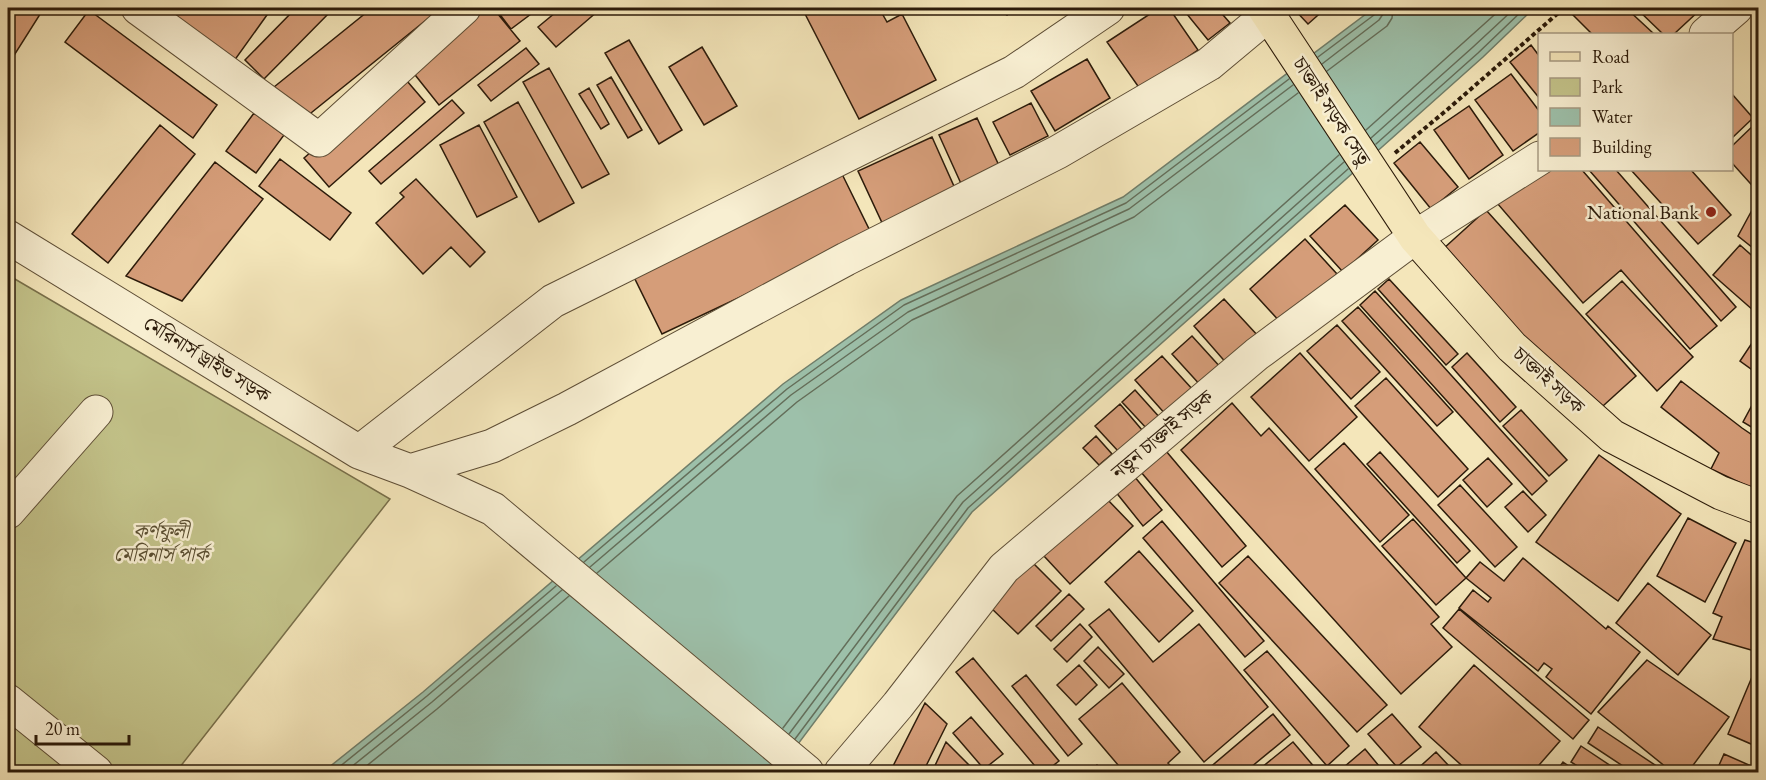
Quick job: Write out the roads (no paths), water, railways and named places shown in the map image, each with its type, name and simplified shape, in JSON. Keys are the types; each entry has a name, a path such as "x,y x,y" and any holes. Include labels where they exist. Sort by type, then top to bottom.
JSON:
{"main road":[{"name":"চাক্তাই সড়ক সেতু","path":"1270,16 1379,184"},
{"name":"চাক্তাই সড়ক","path":"1379,184 1415,237 1512,347 1612,436 1721,493 1758,507"}],"street":[{"path":"138,8 319,140 464,8"},
{"path":"359,452 553,301 1014,72 1108,8"},
{"path":"1707,33 1736,8"},
{"path":"410,471 492,446 567,409 846,259 1058,152 1209,64 1270,16"},
{"name":"নতুন চাক্তাই সড়ক","path":"842,772 898,705 1004,568 1257,354 1415,237 1538,159"},
{"name":"মেরিনার্স ড্রাইভ সড়ক","path":"8,237 359,452 410,471 493,509 807,772"},
{"path":"8,512 96,412"},
{"path":"8,701 96,772"}],"water":[{"path":"1374,8 1534,8 1483,57 972,512 777,772 323,772 423,692 783,384 901,300 1123,197"}],"place":[{"name":"National Bank","path":"1711,212"}],"park label":[{"name":"কর্ণফুলী মেরিনার্স পার্ক","path":"161,542"}]}
